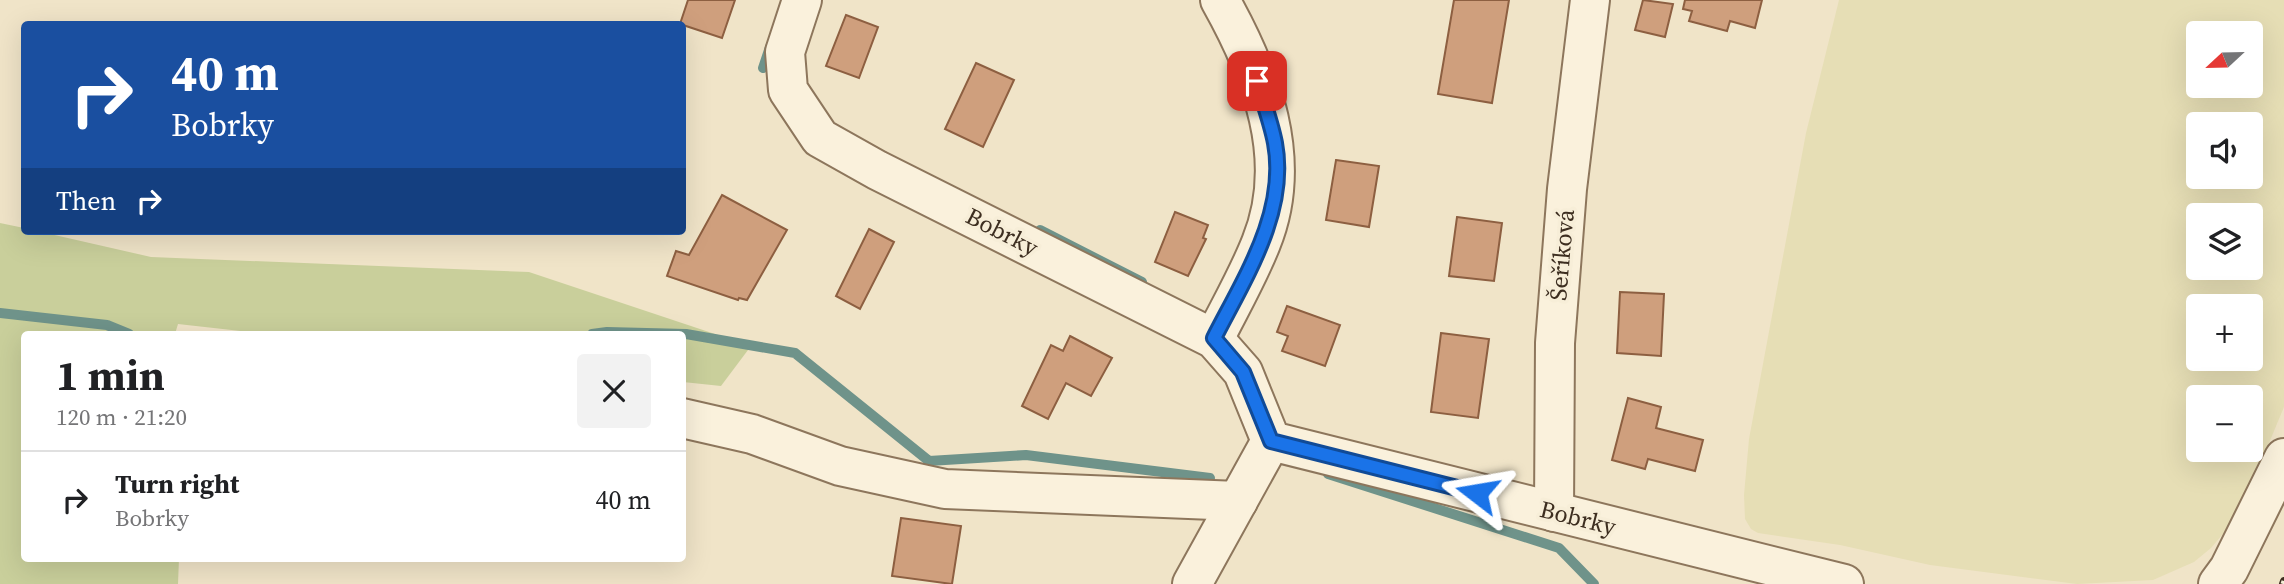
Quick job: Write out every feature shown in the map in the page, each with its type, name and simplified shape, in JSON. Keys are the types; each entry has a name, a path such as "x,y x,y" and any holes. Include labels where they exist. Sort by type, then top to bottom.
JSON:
{"street":[{"name":"Bobrky","path":"802,0 785,52 788,90 821,138 877,170 1214,338 1243,372 1271,441 1844,584"},
{"path":"1214,338 1262,242 1275,193 1275,144 1261,93 1239,34 1220,0"},
{"name":"Šeříková","path":"1554,512 1555,343 1567,189 1590,0"},
{"path":"686,419 752,434 840,466 945,489 1238,501"},
{"path":"1192,584 1271,441"},
{"path":"2218,584 2229,569 2277,477 2284,458"}],"shaded area":[{"path":"1839,0 2284,0 2284,407 2263,457 2263,385 2186,385 2186,462 2261,462 2239,515 2211,548 2194,562 2153,580 2077,584 1930,565 1840,545 1758,533 1751,529 1745,519 1744,495 1749,439 1806,133"}],"green space":[{"path":"0,223 21,227 21,235 55,235 151,257 529,272 751,346 721,386 686,382 686,331 240,331 178,324 176,331 21,331 21,562 179,562 178,584 0,584"}],"building":[{"path":"688,0 735,0 722,38 686,26 686,21 681,21"},
{"path":"1454,0 1509,0 1492,103 1438,94"},
{"path":"1643,0 1673,4 1665,37 1635,30"},
{"path":"1685,0 1762,0 1755,28 1730,21 1727,31 1689,21 1692,11 1683,9"},
{"path":"846,15 878,27 859,78 826,66"},
{"path":"976,63 1014,80 983,147 945,129"},
{"path":"1336,160 1379,166 1369,227 1326,220"},
{"path":"722,195 787,230 747,300 738,300 667,276 676,251 689,255"},
{"path":"1175,212 1208,225 1203,238 1206,239 1188,276 1155,262"},
{"path":"1457,217 1502,223 1494,281 1449,276"},
{"path":"869,229 894,242 860,309 836,296"},
{"path":"1620,292 1664,294 1661,356 1617,353"},
{"path":"1287,306 1340,325 1325,366 1282,351 1288,336 1277,332"},
{"path":"1441,333 1489,339 1478,418 1431,412"},
{"path":"1070,336 1112,358 1091,396 1066,383 1048,419 1022,406 1051,345 1063,351"},
{"path":"1628,398 1661,407 1656,428 1703,440 1695,471 1648,459 1645,469 1612,460"},
{"path":"901,518 961,526 952,584 892,576"}],"waterway":[{"path":"763,68 770,47"},
{"path":"1040,230 1142,282"},
{"path":"0,313 107,325 122,331"},
{"path":"686,334 795,353 929,461 1026,455 1210,478"},
{"path":"1328,474 1559,548 1594,584"}],"route":[{"path":"1257,81 1275,144 1275,193 1262,242 1214,338 1243,372 1271,441 1477,493"}]}
